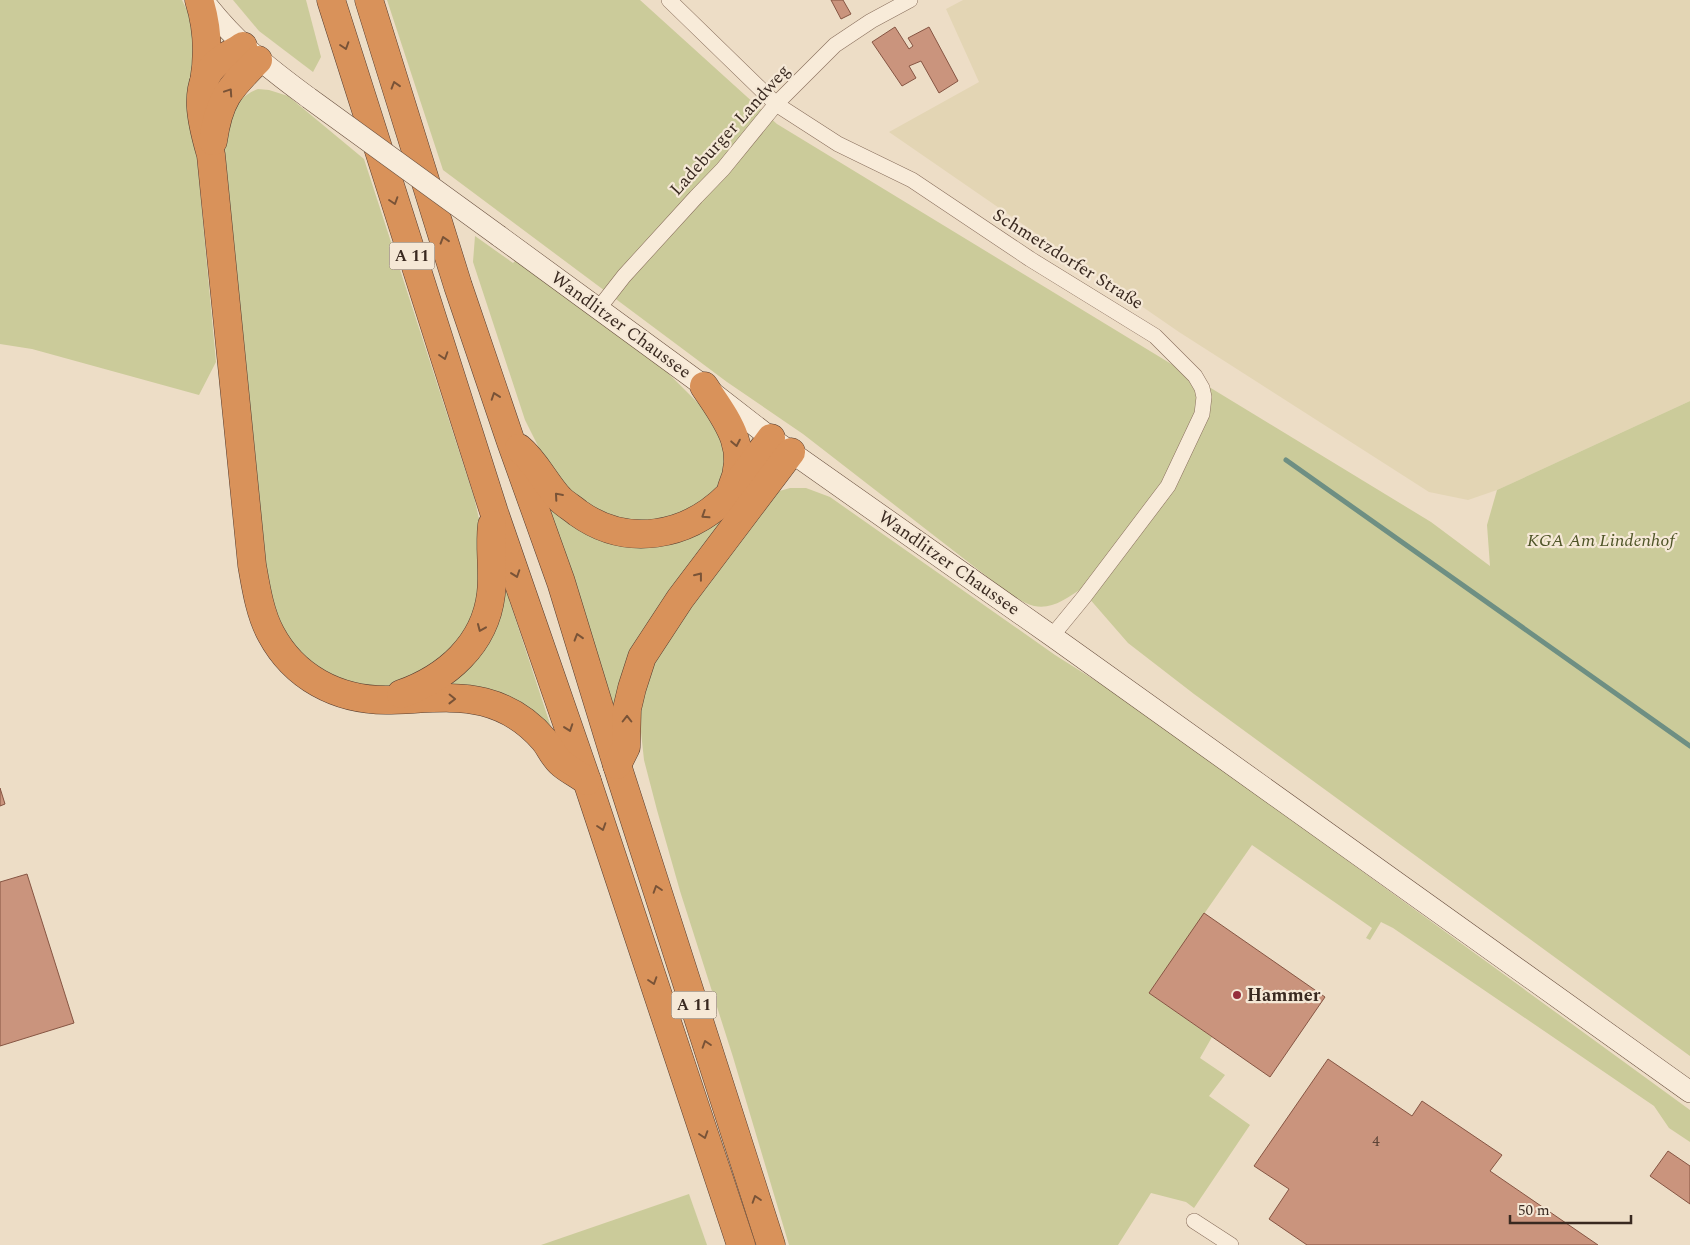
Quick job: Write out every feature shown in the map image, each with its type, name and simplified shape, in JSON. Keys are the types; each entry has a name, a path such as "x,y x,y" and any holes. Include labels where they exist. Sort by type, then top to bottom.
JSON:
{"highway":[{"path":"199,0 205,23 208,47 201,102 202,124 210,155 252,565 258,599 270,633 283,653 299,671 322,686 349,697 386,700 461,699 483,701 504,709 528,724 544,740 561,763 587,781"},
{"name":"A 11","path":"330,0 494,512 587,781 740,1245"},
{"name":"A 11","path":"368,0 458,286 561,582 617,765 771,1245"},
{"path":"203,86 210,70 217,62 251,53"},
{"path":"210,155 220,106 238,79 251,53"},
{"path":"704,386 731,426 736,439 738,455 736,471 734,483 728,496"},
{"path":"511,442 529,457 560,500 592,522 623,533 652,534 682,527 704,516 728,496 781,445"},
{"path":"617,765 626,747 628,709 632,688 642,657 781,445"},
{"path":"386,700 421,687 442,674 464,656 477,638 485,619 491,596 490,544 494,512"}],"main road":[{"name":"Wandlitzer Chaussee","path":"203,0 226,28 251,53 309,98 598,308 781,445 1052,636 1690,1092"}],"street":[{"name":"Schmetzdorfer Straße","path":"669,0 776,104 838,144 912,180 1030,259 1154,336 1195,376 1202,388 1204,397 1202,414 1168,486 1052,636"},
{"name":"Ladeburger Landweg","path":"598,308 624,276 723,169 776,104 835,45 871,21 910,0"},
{"path":"1194,1221 1231,1245"}],"shaded area":[{"path":"963,0 1690,0 1690,401 1497,490 1468,500 1429,492 1179,332 889,132 979,82 946,9"}],"green space":[{"path":"0,0 182,0 195,27 190,124 197,157 216,362 199,395 32,349 0,344"},
{"path":"233,0 306,0 321,57 313,72 259,31"},
{"name":"KGA Am Lindenhof","path":"387,0 640,0 777,124 1431,522 1490,566 1487,525 1497,490 1690,401 1690,1056 1194,694 1128,643 1081,589 1053,605 1041,607 1025,603 1012,596 803,434 727,382 443,170"},
{"path":"258,89 269,90 288,96 364,159 474,497 483,536 484,595 458,650 400,685 378,687 351,684 325,673 310,662 295,647 283,629 270,597 262,562 224,153 228,124 235,107 248,94"},
{"path":"475,236 513,263 516,260 658,363 715,420 722,431 725,469 717,491 699,507 649,523 596,513 569,492 541,452 525,420 473,262"},
{"path":"790,488 806,488 830,497 1055,655 1131,703 1690,1110 1690,1142 1669,1128 1654,1106 1393,928 1381,922 1370,940 1366,938 1372,928 1252,845 1149,993 1212,1037 1200,1058 1225,1075 1209,1096 1250,1125 1194,1208 1186,1202 1151,1193 1118,1245 789,1245 733,1057 680,891 657,810 644,760 638,704 648,663 776,492"},
{"path":"744,494 615,709 545,504 607,538"},
{"path":"503,581 552,730 441,684"},
{"path":"689,1194 707,1245 541,1245"}],"building":[{"path":"831,0 843,0 851,14 841,19"},
{"path":"895,27 909,49 913,46 908,38 929,27 958,81 939,93 921,61 909,66 916,78 902,86 872,42"},
{"path":"0,788 5,804 0,806"},
{"path":"27,874 74,1023 0,1046 0,882"},
{"name":"Hammer","path":"1204,913 1325,997 1270,1077 1149,993"},
{"path":"1328,1059 1412,1116 1422,1101 1502,1155 1490,1171 1598,1245 1307,1245 1269,1219 1289,1189 1254,1166"},
{"path":"1668,1151 1690,1166 1690,1204 1650,1176"}],"waterway":[{"path":"1286,460 1690,746"}],"place":[{"name":"Hammer","path":"1237,995"}]}
